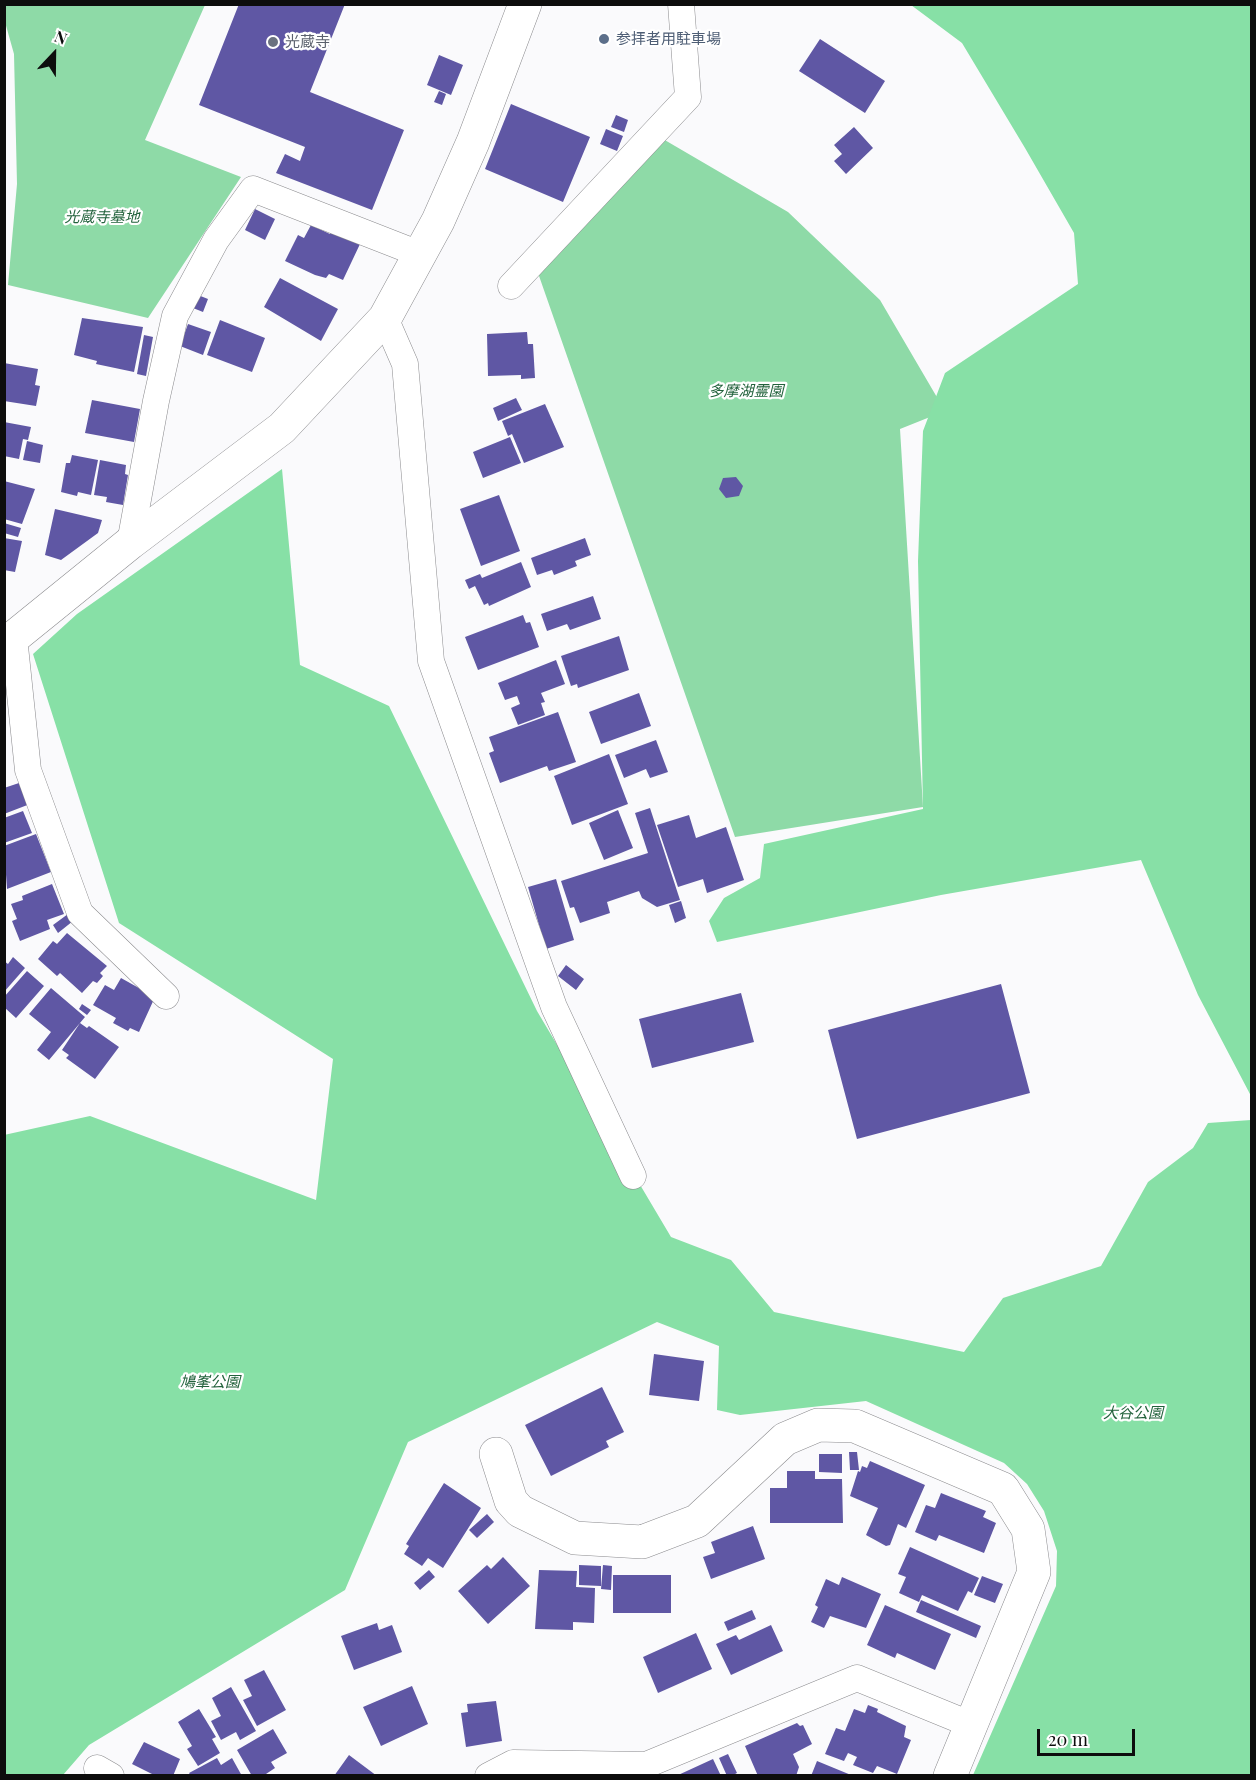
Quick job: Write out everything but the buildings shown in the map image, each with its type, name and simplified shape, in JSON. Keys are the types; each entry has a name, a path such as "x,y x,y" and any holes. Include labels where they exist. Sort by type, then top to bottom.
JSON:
{"street":[{"path":"166,996 80,913 28,770 9,643 130,543 282,428 385,318 422,255 473,142 525,4"},
{"path":"512,286 688,97 681,4"},
{"path":"130,543 156,400 175,315 216,240 253,189 422,255"},
{"path":"385,318 405,364 431,661 554,1007 633,1176"},
{"path":"496,1454 511,1501 520,1511 575,1538 642,1542 697,1521 785,1439 818,1425 855,1426 1003,1489 1028,1529 1034,1572 950,1776"},
{"path":"488,1776 513,1762 645,1765 857,1678 972,1725"}],"green space":[{"name":"光蔵寺墓地","path":"4,5 205,5 145,140 241,177 148,318 8,285 17,184 14,54 5,22"},
{"path":"911,5 1251,5 1251,1096 1198,995 1141,860 941,895 717,942 709,921 724,898 760,878 764,844 923,809 918,561 923,431 945,373 1078,284 1074,233 1025,148 962,43"},
{"name":"多摩湖霊園","path":"663,139 788,212 880,300 945,411 900,429 923,807 735,837 538,273"},
{"name":"鳩峯公園","path":"282,469 300,665 389,706 537,1011 671,1237 731,1260 774,1312 964,1352 1003,1298 1101,1266 1148,1182 1193,1148 1208,1123 1251,1120 1251,1775 973,1775 1056,1586 1057,1551 1044,1511 1027,1484 1004,1463 866,1401 740,1415 717,1410 719,1346 657,1322 408,1442 345,1590 89,1745 63,1775 5,1775 4,1135 90,1116 316,1200 333,1059 119,923 33,654 77,614"}],"place":[{"name":"参拝者用駐車場","path":"604,39"},
{"name":"光蔵寺","path":"273,42"}],"park label":[{"name":"大谷公園","path":"1133,1413"}]}
